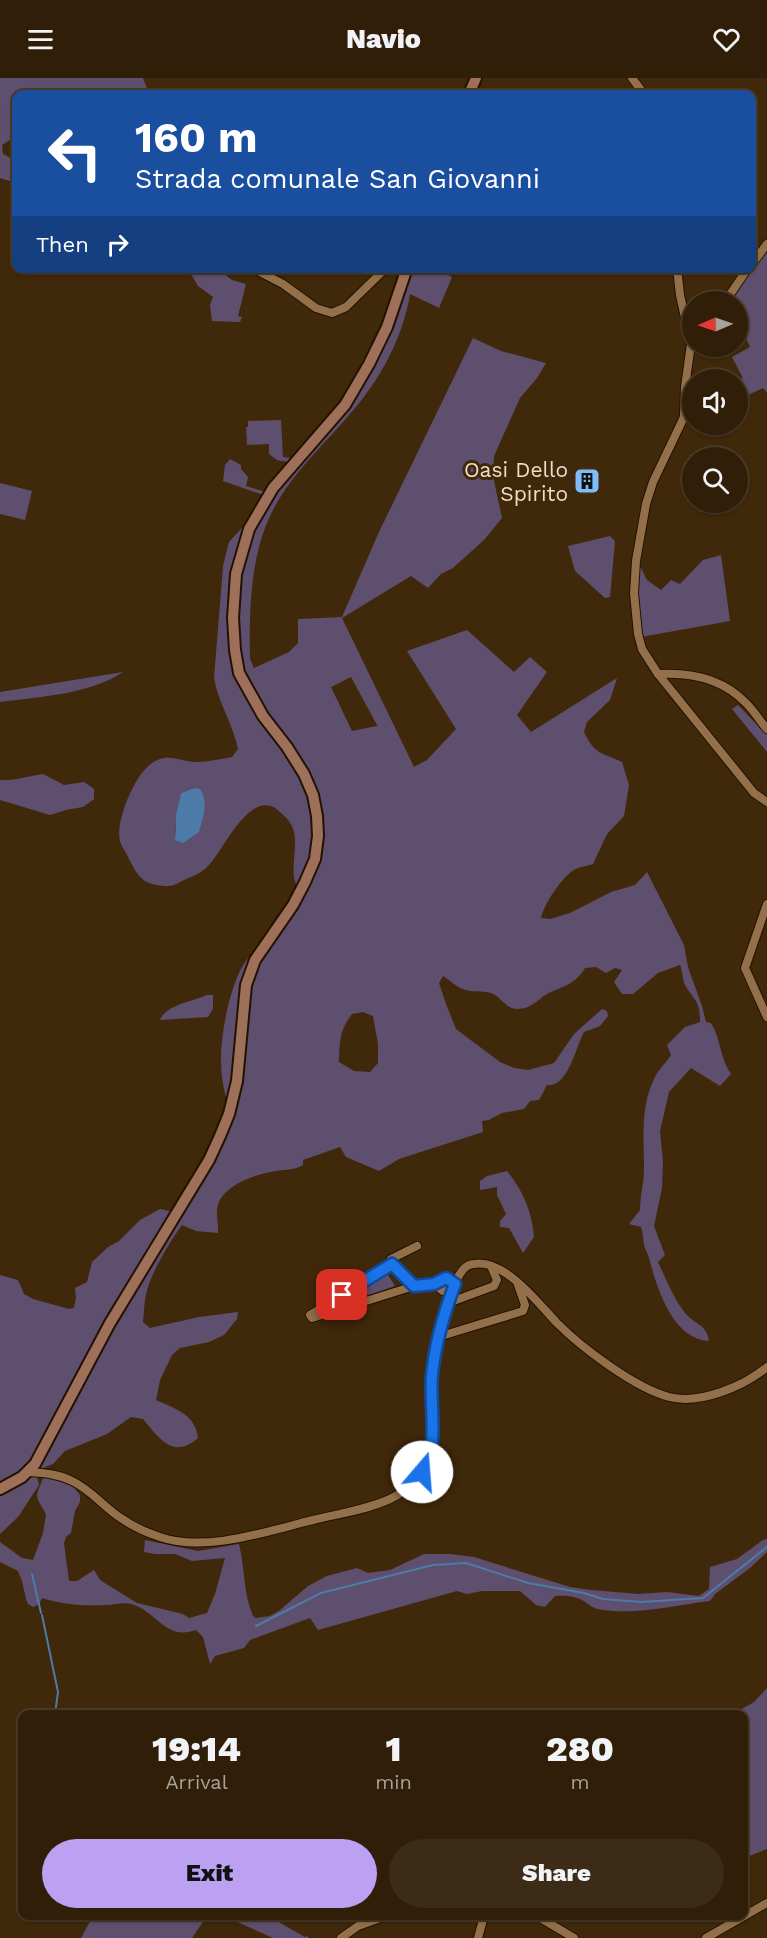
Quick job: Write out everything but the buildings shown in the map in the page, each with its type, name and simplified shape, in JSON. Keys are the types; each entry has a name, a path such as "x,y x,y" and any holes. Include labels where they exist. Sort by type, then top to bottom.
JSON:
{"street":[{"path":"756,259 767,244"},
{"path":"262,273 284,284 316,308 332,313 346,307 381,273"},
{"path":"0,1489 28,1472 41,1454 110,1323 208,1160 220,1136 229,1114 237,1081 246,985 255,960 293,905 315,859 318,836 313,795 304,774 263,716 239,673 233,618 236,574 249,529 273,488 345,405 369,364 387,327 405,273"},
{"path":"678,273 682,303"},
{"path":"732,291 745,273"},
{"path":"690,357 685,387 684,417 653,482 642,525 633,592 638,634 642,649 657,674 754,793 767,802"},
{"path":"657,674 694,675 716,682 731,690 746,703 767,729"},
{"path":"767,904 745,968 767,1017"},
{"path":"414,1286 392,1264 391,1259 417,1246"},
{"path":"392,1264 310,1315 312,1318 414,1286 434,1284 446,1278 455,1284"},
{"path":"28,1472 54,1474 70,1480 96,1496 123,1520 163,1538 181,1542 225,1540 376,1504 403,1492 426,1466 432,1446 432,1374 438,1337 455,1284 466,1266 474,1264 497,1268 518,1284 560,1326 597,1357 655,1393 672,1398 692,1399 718,1393 756,1376 767,1367"},
{"path":"448,1303 494,1286 497,1280 491,1266"},
{"path":"438,1337 523,1311 525,1305 518,1284"},
{"path":"748,1914 767,1903"},
{"path":"341,1938 358,1926 375,1920"},
{"path":"478,1938 483,1920"},
{"path":"544,1920 574,1938"},
{"path":"706,1938 737,1920"}],"shaded area":[{"path":"0,78 143,78 148,90 12,90 12,139 2,145 3,154 12,159 12,182 0,178"},
{"path":"767,250 767,393 763,388 748,395 748,369 738,369 732,357 748,357 750,347 748,342 748,291 736,291 750,273 756,273 756,265"},
{"path":"190,273 223,273 232,280 246,284 238,316 242,317 240,322 212,321 210,305 213,297 198,286"},
{"path":"412,273 444,273 452,277 439,308 410,294 396,343 380,374 360,402 296,475 270,516 258,550 252,586 250,659 254,668 289,652 298,643 298,619 342,617 379,532 473,338 501,351 546,363 520,398 494,456 493,476 502,518 484,540 453,568 441,574 428,588 411,576 342,618 414,767 427,760 456,729 407,651 467,630 514,672 530,657 547,672 517,715 531,732 617,678 610,700 587,722 584,732 595,749 622,762 629,785 624,816 607,834 593,864 569,873 559,885 541,918 550,919 570,913 611,892 635,885 647,872 684,945 688,967 706,1022 711,1023 714,1029 731,1074 720,1086 691,1068 669,1092 660,1131 663,1162 662,1188 654,1226 665,1255 658,1262 667,1282 681,1307 706,1331 709,1341 696,1338 676,1322 662,1297 644,1245 641,1227 629,1224 640,1210 644,1174 644,1122 650,1088 671,1055 667,1045 685,1027 700,1022 698,1005 685,985 680,965 658,973 633,994 622,994 614,982 622,970 615,968 606,973 596,967 585,968 568,984 523,1009 510,1007 491,993 460,988 443,976 439,983 456,1029 500,1062 514,1068 528,1070 554,1063 574,1034 602,1009 607,1011 608,1016 600,1026 584,1032 561,1080 547,1085 539,1100 530,1101 524,1109 502,1113 482,1121 483,1132 399,1159 379,1171 346,1157 340,1147 303,1160 303,1165 299,1167 256,1176 232,1187 221,1198 218,1205 218,1233 196,1231 182,1225 166,1249 148,1286 143,1322 150,1328 199,1317 238,1312 237,1319 224,1335 209,1342 180,1348 172,1355 160,1380 156,1400 189,1418 198,1438 181,1447 174,1447 161,1439 143,1419 131,1417 107,1434 65,1451 53,1464 0,1485 0,1275 18,1280 24,1294 33,1299 69,1309 74,1308 75,1288 87,1282 92,1262 108,1247 119,1241 140,1220 160,1209 169,1211 187,1207 216,1159 233,1121 221,1069 221,1050 225,1019 234,986 247,960 255,952 272,946 303,893 294,878 295,836 293,828 278,810 272,807 262,806 253,810 244,817 207,867 169,886 147,882 139,875 121,843 119,832 123,810 133,787 152,763 164,758 190,762 214,760 232,757 238,749 214,678 223,566 229,542 278,488 382,347","holes":["351,677 377,725 352,731 331,687","194,788 175,840 181,793","363,1012 373,1016 378,1044 378,1063 370,1072 354,1071 339,1062 342,1031 352,1014"]},
{"path":"281,420 283,457 291,458 288,462 277,460 269,454 269,444 247,445 248,421"},
{"path":"230,459 241,465 241,469 248,477 246,486 266,492 263,495 223,481 225,465"},
{"path":"0,483 32,491 25,520 0,514"},
{"path":"610,536 615,541 610,597 605,598 575,571 568,546"},
{"path":"721,555 730,621 641,637 636,602 639,564 647,580 661,590 671,580 680,584 703,560"},
{"path":"123,672 80,690 0,702 0,692"},
{"path":"738,705 767,735 767,752 732,709"},
{"path":"43,774 64,785 84,782 94,789 94,799 83,807 50,815 0,800 0,780"},
{"path":"213,995 213,1009 208,1017 160,1020 173,1007"},
{"path":"507,1171 522,1194 531,1219 534,1237 523,1253 509,1228 500,1227 500,1221 506,1214 497,1195 497,1187 480,1190 480,1181 487,1176"},
{"path":"388,1275 395,1286 357,1299 354,1293"},
{"path":"33,1476 37,1476 39,1485 18,1517 0,1534 0,1496"},
{"path":"44,1476 73,1486 80,1495 71,1533 66,1537 64,1543 69,1581 77,1581 94,1570 100,1580 137,1603 183,1614 189,1618 207,1613 225,1558 192,1561 175,1554 144,1552 145,1540 198,1551 239,1544 247,1598 253,1616 256,1618 270,1616 308,1586 327,1576 357,1568 368,1573 390,1570 424,1554 474,1557 570,1587 638,1594 667,1592 699,1596 709,1589 710,1567 737,1559 767,1539 767,1552 715,1594 710,1601 643,1610 616,1611 597,1609 569,1596 555,1596 545,1607 536,1605 520,1591 482,1591 467,1594 457,1591 318,1630 310,1618 250,1640 244,1648 215,1656 210,1664 203,1637 196,1630 176,1632 131,1604 83,1605 42,1598 39,1604 33,1607 28,1604 18,1571 0,1562 0,1542 22,1558 33,1560 43,1533 46,1514 37,1496"},
{"path":"767,1688 767,1849 748,1856 748,1710 740,1710 754,1702"},
{"path":"91,1920 204,1920 192,1938 81,1938"},
{"path":"233,1920 275,1920 305,1937 308,1936 308,1938 273,1938"}],"water":[{"path":"194,788 200,789 203,794 205,805 203,816 199,832 183,843 175,840 176,815 181,793"}],"waterway":[{"path":"256,1626 321,1593 433,1565 466,1563 528,1583 584,1593 603,1599 641,1602 703,1598 767,1547"},
{"path":"32,1574 41,1613"},
{"path":"42,1615 58,1692 56,1710"}],"place":[{"name":"Oasi Dello Spirito","path":"587,481"}],"route":[{"path":"342,1295 392,1264 406,1281 414,1286 434,1284 446,1278 455,1284 438,1337 431,1391 432,1446 422,1472"}]}
